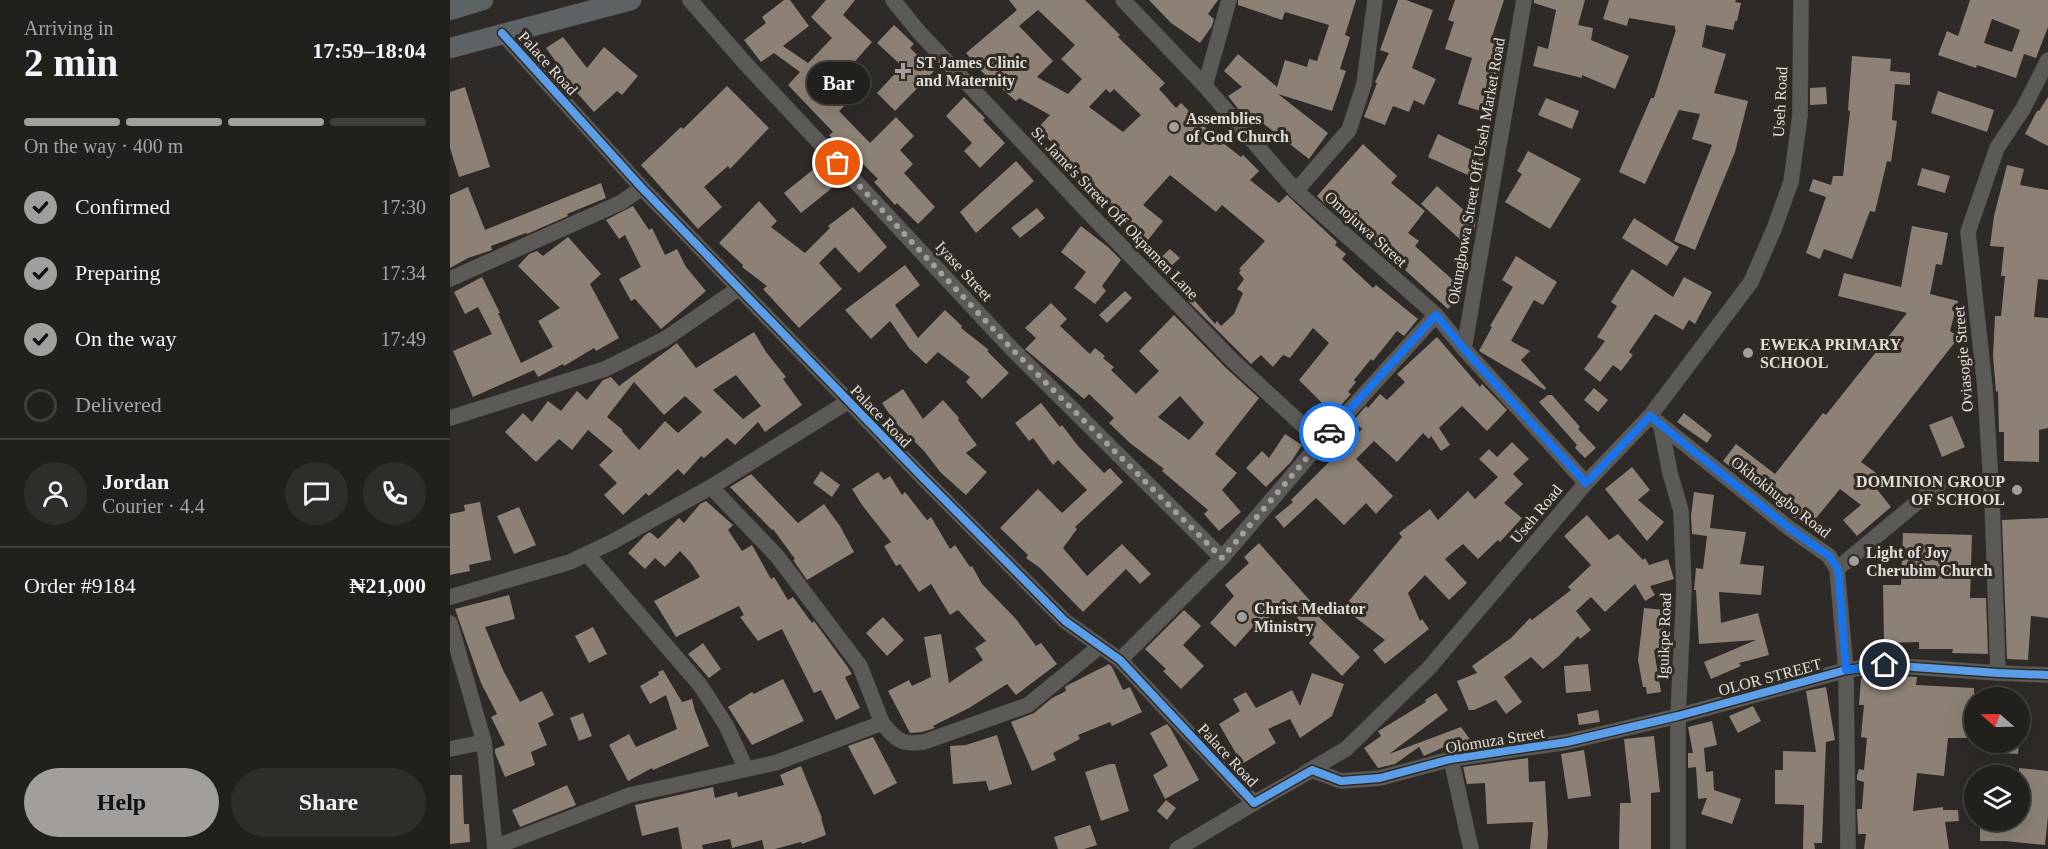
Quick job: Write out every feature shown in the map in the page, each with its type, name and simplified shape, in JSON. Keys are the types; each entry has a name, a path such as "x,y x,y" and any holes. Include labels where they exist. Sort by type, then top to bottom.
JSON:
{"main road":[{"path":"450,48 631,0"},
{"path":"450,10 476,1"}],"street":[{"name":"Iyase Street","path":"690,0 744,62 1011,348 1222,558"},
{"name":"St. Jame's Street Off Okpamen Lane","path":"892,0 918,32 1089,213 1233,361 1321,442"},
{"name":"Omojuwa Street","path":"1123,0 1205,86 1296,191 1436,315 1586,483"},
{"path":"1205,86 1229,0"},
{"path":"1296,191 1349,130 1364,84 1375,0"},
{"name":"Okungbowa Street Off Useh Market Road","path":"1464,349 1524,0"},
{"name":"Useh Road","path":"1177,849 1346,749 1429,668 1586,483 1650,416 1751,282 1791,183 1800,115 1801,0"},
{"name":"Palace Road","path":"502,33 642,188 1026,583 1065,621 1120,660 1254,803"},
{"name":"Oviasogie Street","path":"1998,673 1992,499 1985,388 1968,232 1997,148 2023,109 2048,60"},
{"path":"450,279 620,203 642,188"},
{"path":"450,418 605,369 664,339 739,288"},
{"path":"1120,660 1222,558 1321,442 1436,315"},
{"path":"450,597 570,562 612,542 711,487 849,401"},
{"name":"Okhokhugbo Road","path":"1650,416 1789,528 1829,556 1838,569"},
{"name":"Iguikpe Road","path":"1662,426 1670,473 1681,511 1684,590 1678,716 1678,849"},
{"path":"1848,849 1846,670 1838,569 1940,484"},
{"path":"711,487 777,556 860,666 882,723 897,740 908,744 924,742 1028,705 1099,647"},
{"path":"587,554 700,685 726,725 746,769"},
{"path":"450,623 484,742 495,848 630,795 775,763 882,723"},
{"name":"OLOR STREET","path":"1678,716 1846,670 1885,665 2048,675"},
{"name":"Olomuza Street","path":"1254,803 1312,770 1341,781 1380,778 1451,759 1567,742 1678,716"},
{"path":"450,749 484,742"},
{"path":"1451,759 1471,849"}],"building":[{"path":"784,0 790,0 809,26 783,46 808,63 832,38 811,17 826,0 855,0 843,15 872,42 850,67 866,86 839,111 870,143 896,117 914,136 900,150 913,164 904,173 935,207 918,224 897,203 895,205 874,182 878,179 853,154 850,157 829,135 833,132 788,85 800,72 774,53 761,62 744,40 766,23 762,17"},
{"path":"1009,0 1085,0 1120,35 1118,37 1165,83 1159,89 1176,108 1181,103 1213,135 1241,157 1243,155 1259,171 1250,180 1279,203 1287,195 1337,242 1335,245 1346,254 1342,259 1373,288 1376,285 1418,319 1404,336 1397,331 1373,361 1371,359 1354,380 1356,382 1348,392 1351,394 1325,423 1313,413 1322,403 1299,380 1329,343 1313,328 1290,358 1283,355 1273,367 1261,355 1251,364 1188,301 1191,298 1195,301 1215,324 1217,321 1221,326 1234,314 1243,293 1237,289 1244,279 1239,269 1265,241 1222,205 1216,212 1170,175 1143,205 1163,221 1148,240 1085,182 1088,179 1061,159 1065,154 1037,129 1050,115 1019,98 1016,101 981,71 966,53 1017,10","holes":["1038,10 1075,45 1061,59 1082,79 1068,94 1037,77 1053,61 1019,26","1106,89 1110,93 1114,89 1141,115 1123,132 1089,107"]},
{"path":"1149,0 1218,0 1208,14 1214,19 1212,26 1200,43 1171,23"},
{"path":"1238,0 1356,0 1345,35 1350,37 1340,69 1346,71 1332,111 1278,94 1328,133 1309,159 1256,118 1250,124 1228,96 1242,87 1224,71 1238,54 1277,87 1285,60 1307,67 1309,59 1317,61 1329,25 1285,12 1282,20 1238,5"},
{"path":"1398,0 1406,0 1433,10 1412,68 1436,79 1424,105 1414,100 1409,112 1393,106 1385,125 1364,117 1377,83 1375,82 1389,53 1380,50"},
{"path":"1455,0 1504,0 1491,40 1502,44 1495,68 1500,70 1487,113 1458,104 1472,58 1445,49 1454,22 1448,20"},
{"path":"1534,0 1585,0 1578,25 1593,28 1591,40 1629,56 1615,89 1582,75 1582,78 1533,66 1538,46 1548,49 1556,10 1534,3"},
{"path":"1609,0 1736,0 1735,2 1741,3 1733,30 1706,25 1702,47 1726,54 1714,93 1748,101 1735,152 1695,250 1674,241 1712,145 1692,139 1700,114 1679,110 1645,184 1619,172 1651,98 1654,98 1676,30 1675,26 1629,18 1627,26 1603,19"},
{"path":"1970,0 2048,0 2048,27 2036,58 2024,54 2016,78 1938,55 1947,31 1958,36","holes":["1992,19 2020,30 2012,52 1984,43"]},
{"path":"894,25 914,44 910,48 934,71 895,111 877,93 902,66 877,43"},
{"path":"563,37 587,68 604,47 638,76 622,95 617,91 594,112 561,75 564,73 546,48"},
{"path":"1852,56 1891,59 1890,71 1910,73 1910,85 1895,84 1892,120 1897,121 1891,162 1887,161 1875,212 1870,211 1852,259 1824,249 1820,259 1806,253 1826,197 1809,191 1813,179 1831,185 1833,176 1843,176 1850,111 1848,110"},
{"path":"727,86 769,128 730,169 728,166 704,187 722,207 698,229 641,165 681,127 683,129"},
{"path":"465,87 490,167 459,177 450,148 450,92"},
{"path":"1826,87 1827,104 1810,105 1810,88"},
{"path":"1938,91 1994,110 1987,132 1931,113"},
{"path":"964,97 1005,143 980,168 964,151 972,143 946,116"},
{"path":"2048,97 2048,146 2025,134 2037,111"},
{"path":"1546,98 1579,111 1572,129 1538,115"},
{"path":"1438,134 1484,156 1474,178 1428,157"},
{"path":"1363,144 1397,176 1391,183 1425,211 1408,233 1419,241 1415,246 1464,290 1448,309 1405,270 1408,266 1329,202 1326,205 1317,196"},
{"path":"1528,151 1581,179 1550,229 1505,202 1522,174 1517,171"},
{"path":"1016,161 1034,181 976,233 960,212"},
{"path":"2007,165 2024,169 2020,185 2048,190 2048,280 2038,279 2034,317 2048,318 2048,428 2039,430 2039,462 2004,461 2004,432 1999,432 1998,391 1996,392 1993,356 1995,316 2001,316 2005,276 2001,276 2004,247 1990,246 1994,216"},
{"path":"815,168 832,188 801,213 784,193"},
{"path":"1922,168 1950,176 1945,193 1917,185"},
{"path":"601,183 606,198 527,234 491,246 492,250 468,258 450,268 450,195 468,187 485,230"},
{"path":"1437,186 1476,221 1474,231 1464,243 1421,204"},
{"path":"759,201 777,221 771,227 805,253 830,228 828,226 853,207 887,247 859,273 835,247 819,263 842,289 799,328 763,289 767,286 742,267 743,265 719,243"},
{"path":"633,206 649,230 652,228 665,255 677,249 686,267 706,291 661,329 635,299 631,301 619,279 641,267 625,235 619,239 606,220"},
{"path":"1037,208 1045,218 1020,238 1011,228"},
{"path":"1634,218 1679,247 1667,266 1622,238"},
{"path":"1081,226 1121,260 1102,286 1106,291 1095,304 1074,288 1086,272 1061,252"},
{"path":"1912,226 1948,233 1942,265 1936,264 1930,294 1958,301 1950,331 1959,337 1861,462 1879,475 1872,483 1891,507 1857,536 1843,520 1861,505 1840,489 1808,528 1723,461 1736,444 1775,474 1823,413 1826,415 1907,313 1838,296 1844,273 1901,287"},
{"path":"568,237 601,274 590,284 619,338 596,351 594,348 564,366 563,364 538,377 534,370 473,397 453,351 492,334 478,307 465,314 454,292 482,277 521,363 553,347 538,321 560,308 518,266 529,254 537,251 543,256"},
{"path":"1170,249 1180,258 1169,268 1160,258"},
{"path":"1516,256 1557,282 1543,305 1534,300 1511,341 1530,351 1521,360 1546,388 1545,390 1479,351 1492,327 1490,326 1513,287 1502,280"},
{"path":"905,265 920,285 895,305 918,338 945,310 962,326 961,328 989,350 987,351 1009,373 982,399 966,382 970,377 938,352 926,364 909,348 890,321 871,339 845,310"},
{"path":"1632,269 1673,297 1684,277 1712,292 1695,324 1689,320 1683,330 1655,314 1629,352 1633,355 1621,371 1613,365 1600,382 1584,369 1605,341 1597,337 1617,306 1611,302"},
{"path":"1125,291 1132,298 1107,323 1099,315"},
{"path":"1051,303 1067,319 1060,326 1090,354 1095,348 1105,356 1103,358 1114,367 1111,370 1136,394 1159,371 1139,351 1174,315 1259,398 1215,454 1237,473 1222,490 1241,512 1219,531 1204,514 1208,510 1109,423 1114,418 1089,394 1084,399 1025,349 1036,338 1025,328","holes":["1180,396 1204,423 1189,440 1158,417"]},
{"path":"754,332 766,352 786,377 783,379 802,405 765,432 758,422 735,445 727,438 704,458 701,456 684,475 678,469 649,496 646,493 623,515 604,495 617,483 599,465 613,451 588,430 572,450 559,439 536,462 505,432 523,413 532,422 548,401 561,411 577,391 587,400 603,380 611,377 619,386 677,343 696,368","holes":["736,375 761,406 743,419 713,390","634,382 664,415 685,396 702,412 678,433 665,421 639,450 623,430 607,417"]},
{"path":"1437,337 1480,387 1482,384 1507,410 1487,431 1462,406 1439,428 1450,445 1441,451 1431,436 1429,439 1423,433 1397,462 1374,441 1356,459 1393,496 1376,514 1366,503 1344,525 1316,498 1284,528 1275,517 1293,502 1291,500 1362,429 1353,421 1366,406 1368,408 1380,394 1387,400 1405,382 1397,374"},
{"path":"1594,388 1608,400 1598,412 1584,400"},
{"path":"903,389 923,419 943,400 959,418 958,420 977,445 966,453 987,472 966,495 941,473 924,451 894,421 882,403"},
{"path":"1548,395 1552,395 1596,448 1585,458 1575,448 1577,445 1539,402"},
{"path":"1041,403 1060,427 1062,425 1104,473 1110,468 1123,482 1075,527 1077,529 1063,548 1087,576 1122,544 1151,574 1140,584 1126,569 1083,612 1040,568 1026,558 1028,555 1000,528 1038,489 1062,513 1087,490 1058,460 1053,465 1033,438 1029,441 1015,423"},
{"path":"1684,413 1712,435 1707,443 1677,422"},
{"path":"1952,416 1965,447 1942,457 1929,425"},
{"path":"1285,434 1302,445 1291,462 1266,487 1246,468 1262,451 1269,458"},
{"path":"1512,442 1529,459 1513,474 1523,484 1504,503 1522,518 1500,542 1498,540 1478,559 1463,544 1445,559 1467,583 1449,600 1425,575 1408,593 1420,621 1422,619 1429,629 1385,664 1373,650 1385,640 1343,608 1402,537 1399,533 1430,509 1438,520 1468,491 1475,499 1498,477 1479,459 1489,449 1497,457"},
{"path":"1632,467 1650,490 1638,500 1664,522 1647,541 1605,489"},
{"path":"821,471 840,485 832,497 813,483"},
{"path":"878,472 884,480 890,476 902,495 905,492 927,520 931,517 950,549 955,545 970,567 972,566 982,584 1016,619 1036,646 1041,643 1057,664 1016,695 1007,684 969,708 933,726 935,728 922,732 910,733 888,691 909,680 912,686 931,677 924,637 941,634 949,683 983,660 975,648 986,641 958,610 950,615 931,584 919,592 900,564 896,566 884,546 891,542 852,489"},
{"path":"751,474 798,523 824,504 840,526 854,552 807,580 773,529 730,487"},
{"path":"1694,492 1714,495 1710,528 1746,532 1740,564 1764,566 1761,595 1719,592 1721,623 1758,613 1769,655 1739,663 1741,666 1711,679 1704,662 1756,640 1699,644 1696,590 1694,590 1696,568 1703,569 1707,536 1692,534 1691,516"},
{"path":"706,501 733,525 728,530 742,551 752,545 771,579 774,577 788,600 793,597 812,623 814,621 852,674 845,677 860,708 836,720 821,690 814,693 782,629 758,641 740,617 744,615 739,606 676,637 654,601 700,577 680,551 665,567 655,558 645,569 628,553 650,532 658,539 679,518 684,523 700,504"},
{"path":"480,502 491,560 469,565 470,571 450,575 450,514 465,511 464,505"},
{"path":"519,507 536,545 514,554 497,516"},
{"path":"1587,515 1609,540 1618,534 1643,560 1645,558 1649,565 1668,559 1674,579 1650,586 1655,595 1645,601 1635,584 1605,612 1591,597 1576,611 1591,630 1580,639 1578,636 1543,669 1531,657 1504,677 1522,702 1506,714 1496,700 1469,710 1457,681 1477,673 1472,666 1511,638 1530,618 1532,620 1571,590 1568,587 1591,565 1564,536"},
{"path":"2048,518 2048,618 2031,616 2028,660 2007,659 2002,520"},
{"path":"1903,533 1972,535 1970,598 1986,598 1988,654 1952,653 1953,649 1919,649 1919,642 1884,643 1883,585 1901,585"},
{"path":"1259,543 1320,612 1317,615 1360,657 1342,676 1309,643 1314,637 1287,606 1261,628 1257,622 1235,647 1210,623 1234,596 1225,585 1249,563 1244,557"},
{"path":"509,595 515,619 485,627 503,670 520,702 542,691 554,715 538,723 547,745 531,752 535,765 505,777 495,753 495,749 505,745 491,717 497,714 481,683 455,609"},
{"path":"1644,608 1665,610 1661,651 1654,650 1661,692 1647,694 1646,687 1643,687 1638,660"},
{"path":"1184,610 1201,626 1183,645 1204,666 1181,689 1163,671 1166,669 1145,649"},
{"path":"883,617 904,640 887,656 866,633"},
{"path":"593,627 607,654 589,663 575,636"},
{"path":"703,643 721,669 709,678 688,654"},
{"path":"1109,664 1123,690 1130,687 1142,712 1112,726 1110,722 1078,735 1080,739 1053,753 1056,760 1032,771 1011,722 1034,713 1052,698 1066,691 1065,687 1068,685"},
{"path":"1588,664 1591,691 1566,693 1564,666"},
{"path":"663,670 682,702 692,699 709,746 653,770 652,768 628,781 609,745 629,734 636,747 677,729 666,695 650,704 640,686 659,675 658,672"},
{"path":"1312,673 1344,684 1332,716 1300,738 1290,719 1268,729 1276,743 1242,764 1219,724 1240,711 1233,699 1246,692 1256,708 1292,690 1300,706"},
{"path":"1883,675 1917,677 1916,685 1964,687 1964,738 1948,738 1944,776 1917,773 1913,811 1943,807 1943,810 1958,810 1959,821 1945,822 1949,849 1864,849 1866,834 1858,834 1857,809 1862,809 1864,782 1857,780 1857,776 1859,769 1864,770 1867,738 1861,737 1864,705 1859,705 1861,678"},
{"path":"783,679 804,721 752,745 728,707 752,692 754,694"},
{"path":"1826,687 1835,740 1826,742 1822,843 1814,843 1815,849 1803,849 1804,805 1775,804 1775,770 1783,770 1783,751 1816,752 1806,691"},
{"path":"1436,693 1448,710 1389,754 1461,727 1471,741 1445,750 1444,747 1424,756 1419,747 1395,764 1378,768 1364,748 1381,736 1378,731 1426,702 1425,700"},
{"path":"1753,706 1761,721 1738,733 1729,716"},
{"path":"1598,710 1600,722 1579,725 1577,714"},
{"path":"583,713 592,736 579,741 570,718"},
{"path":"1712,721 1717,745 1704,748 1706,772 1713,771 1714,790 1741,799 1732,824 1701,814 1707,798 1698,799 1696,767 1688,768 1688,753 1693,753 1688,727"},
{"path":"1167,724 1199,780 1165,799 1153,775 1168,766 1150,733"},
{"path":"997,735 1012,784 989,791 986,781 953,784 950,746 966,745"},
{"path":"1654,736 1660,792 1651,793 1651,849 1619,849 1620,803 1631,803 1624,739"},
{"path":"873,737 897,783 874,795 848,746"},
{"path":"1584,750 1591,796 1568,799 1561,754"},
{"path":"1528,758 1529,782 1545,781 1547,849 1530,849 1533,822 1487,824 1485,783 1467,784 1463,767"},
{"path":"1115,764 1129,811 1101,821 1085,772"},
{"path":"801,766 822,818 826,835 802,844 801,842 775,849 764,849 762,840 732,848 730,839 702,845 703,849 682,849 678,827 642,836 635,805 713,787 715,798 737,792 738,797 784,785 780,775"},
{"path":"2030,769 2048,771 2048,816 2045,845 1980,841 1980,831 2030,831"},
{"path":"450,775 462,775 464,824 469,824 470,842 450,844"},
{"path":"567,785 576,805 520,827 512,810"},
{"path":"1166,800 1176,808 1167,820 1157,811"},
{"path":"1090,825 1097,845 1084,849 1058,849 1054,837"}],"cycle path":[{"path":"502,33 642,188 923,478 1065,621 1120,660 1254,803 1312,770 1341,781 1380,778 1451,759 1567,742 1678,716 1846,670 1885,665 2048,675"}],"way so far":[{"path":"838,163 1011,348 1222,558 1329,432"}],"place":[{"name":"ST James Clinic and Maternity","path":"903,71"},
{"name":"Assemblies of God Church","path":"1174,127"},
{"name":"Bar","path":"838,163"},
{"name":"EWEKA PRIMARY SCHOOL","path":"1748,353"},
{"name":"DOMINION GROUP OF SCHOOL","path":"2017,490"},
{"name":"Light of Joy Cherubim Church","path":"1854,561"},
{"name":"Christ Mediator Ministry","path":"1242,617"}],"route":[{"path":"1329,432 1436,315 1586,483 1650,416 1789,528 1829,556 1838,569 1846,670 1885,665"}]}
